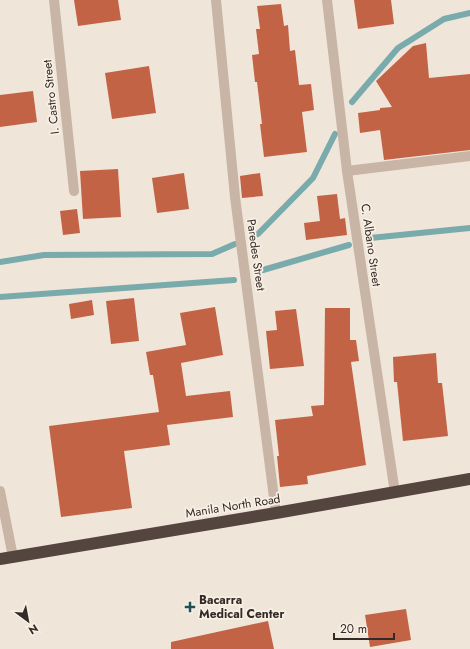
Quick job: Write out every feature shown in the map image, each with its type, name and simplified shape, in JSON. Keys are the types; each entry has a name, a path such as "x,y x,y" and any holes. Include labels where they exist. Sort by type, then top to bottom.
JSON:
{"highway":[{"name":"Manila North Road","path":"0,559 395,493 470,479"}],"street":[{"name":"I. Castro Street","path":"54,0 74,191"},
{"name":"Paredes Street","path":"216,0 235,197 276,513"},
{"name":"C. Albano Street","path":"327,0 347,171 395,493"},
{"path":"347,171 470,156"},
{"path":"0,491 12,557"}],"building":[{"path":"74,0 118,0 121,20 78,26"},
{"path":"354,0 391,0 394,24 358,29"},
{"path":"281,4 284,26 288,25 290,51 295,50 299,85 311,84 314,110 302,112 307,152 264,157 260,124 262,124 252,55 259,54 256,29 260,29 257,6"},
{"path":"426,43 429,78 470,74 470,150 384,160 380,130 360,133 358,113 392,107 376,81 413,46"},
{"path":"149,66 156,113 112,119 105,73"},
{"path":"33,91 37,122 0,127 0,95"},
{"path":"118,169 121,217 83,219 80,171"},
{"path":"184,173 189,209 157,213 152,178"},
{"path":"260,173 263,196 242,198 240,176"},
{"path":"337,194 340,219 345,218 347,235 306,240 304,223 320,221 317,196"},
{"path":"77,209 80,233 63,235 60,211"},
{"path":"134,298 139,341 111,344 106,301"},
{"path":"92,300 94,315 71,319 69,304"},
{"path":"215,307 223,355 181,363 186,396 230,391 233,417 167,425 170,445 124,451 132,508 61,517 49,426 159,412 153,375 150,375 146,352 186,345 180,313"},
{"path":"325,308 350,308 350,340 356,340 359,361 351,362 366,465 307,476 308,484 280,487 277,456 279,456 275,420 313,416 311,406 324,405"},
{"path":"296,309 304,366 270,369 266,331 277,330 275,311"},
{"path":"436,353 438,383 442,383 448,436 403,441 397,382 394,382 393,357"},
{"path":"406,609 411,640 370,647 365,615"},
{"path":"268,621 274,649 171,649 171,642"}],"waterway":[{"path":"352,102 398,48 444,19 470,13"},
{"path":"258,234 313,178 335,134"},
{"path":"370,238 470,228"},
{"path":"0,262 44,255 212,254 235,244"},
{"path":"263,270 349,245"},
{"path":"0,297 234,280"}],"place":[{"name":"Bacarra Medical Center","path":"190,607"}]}
